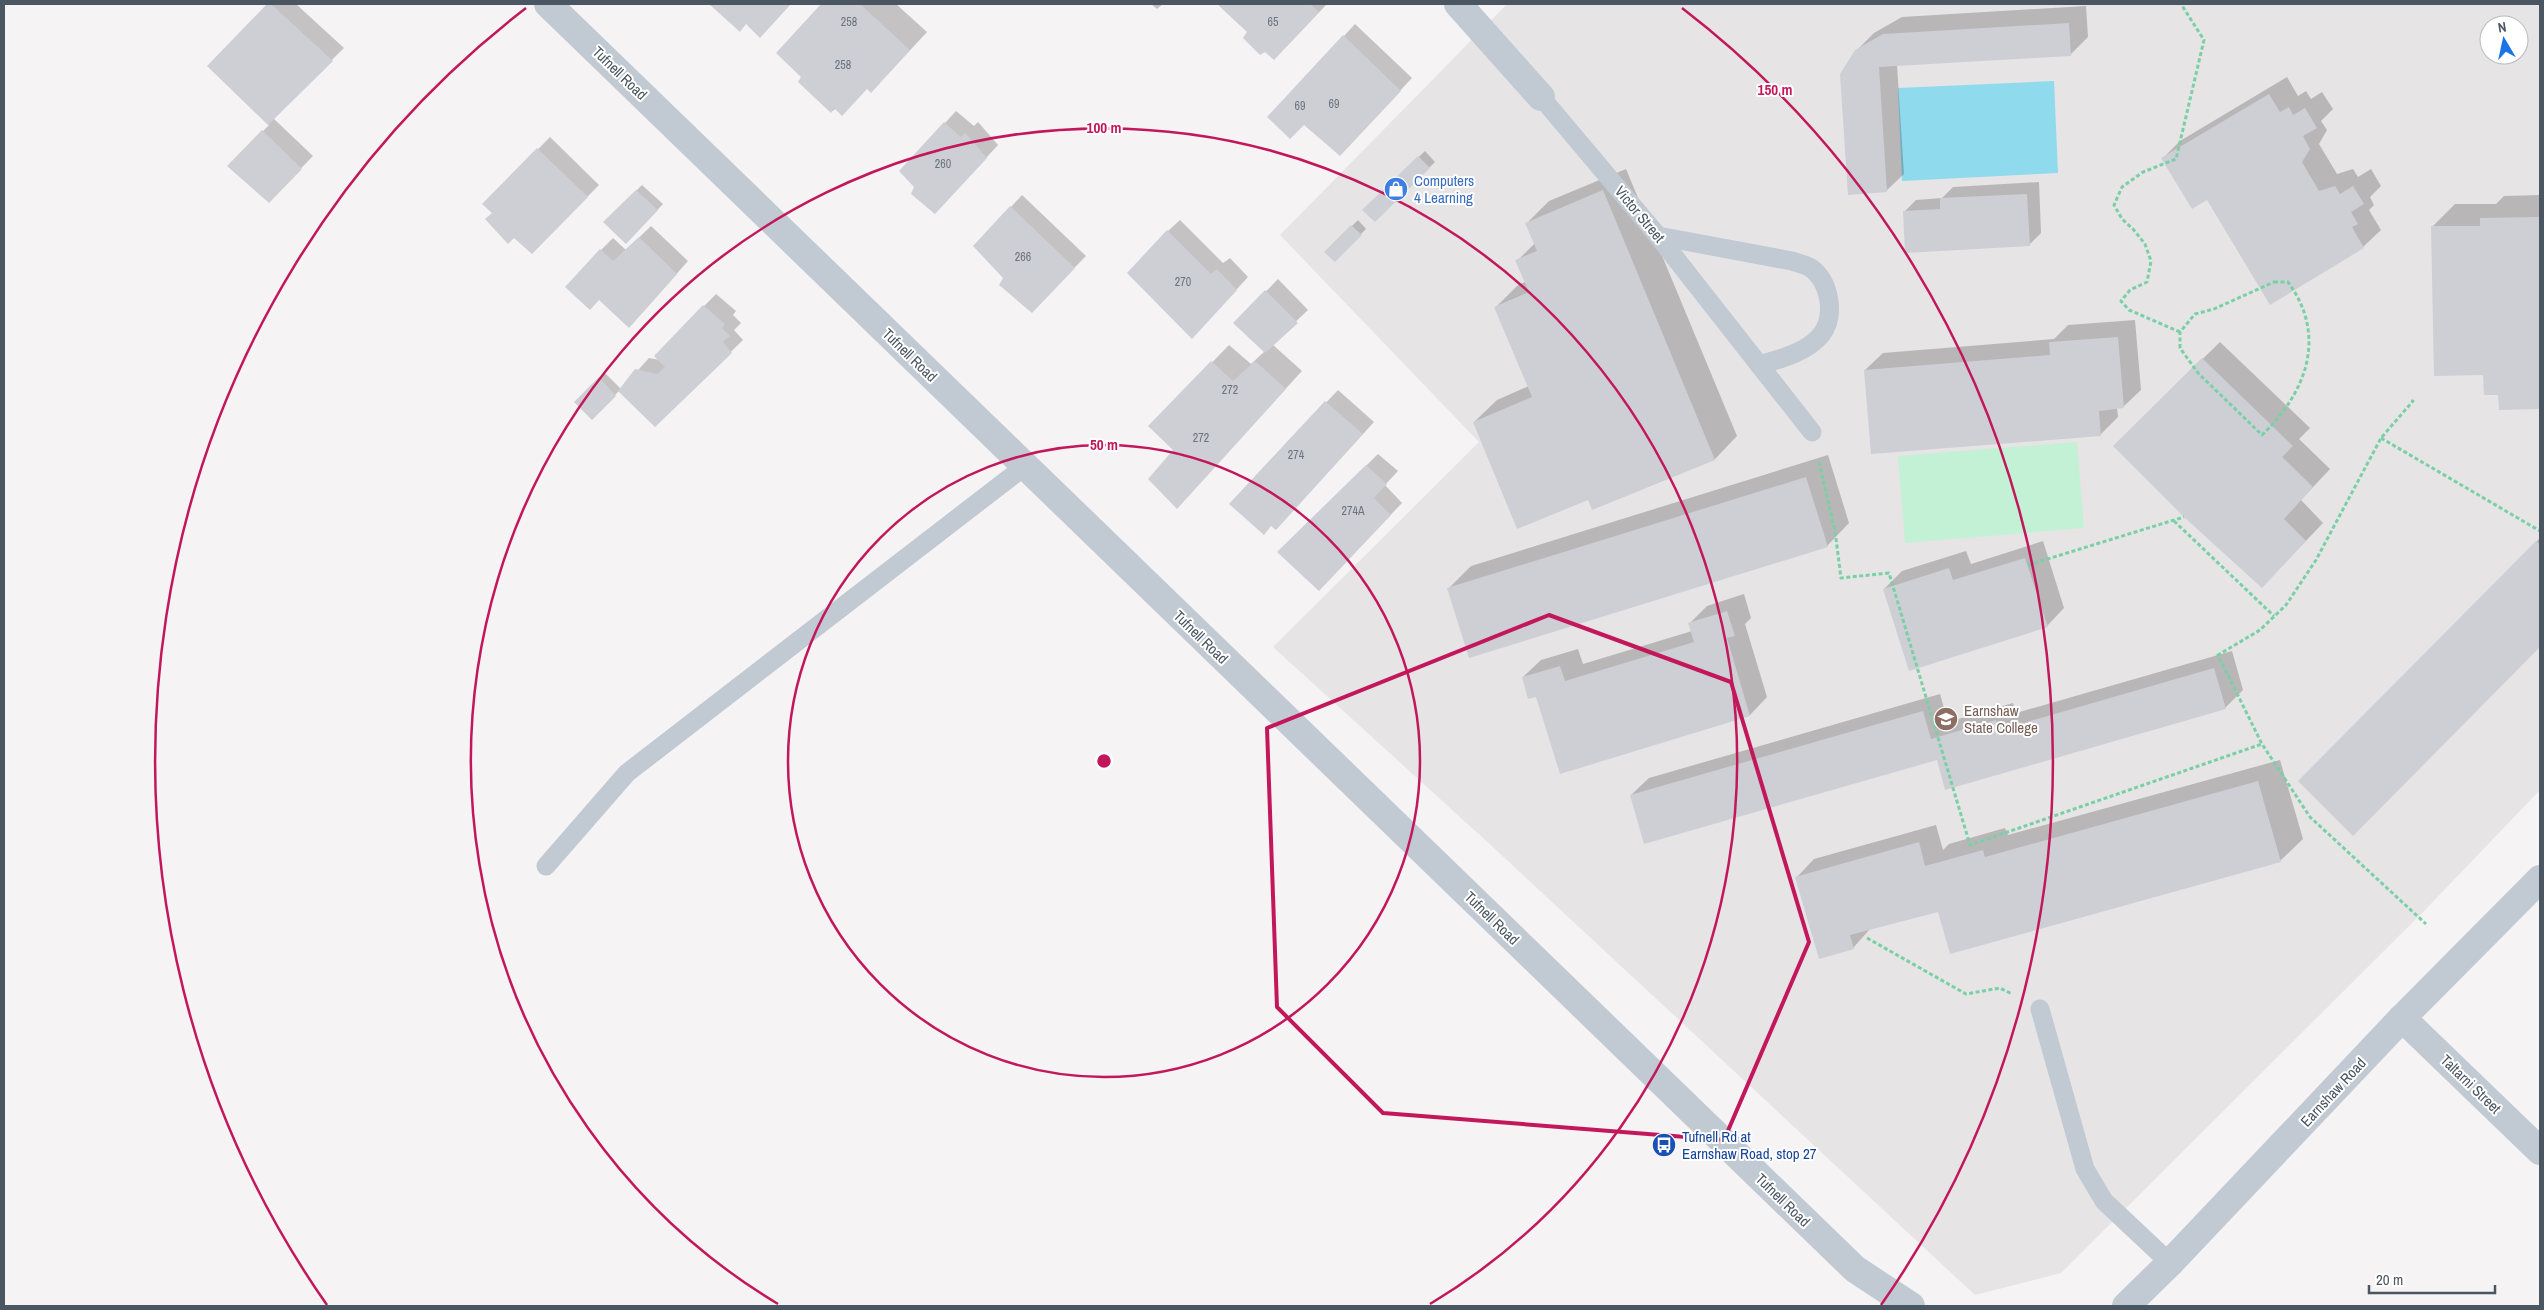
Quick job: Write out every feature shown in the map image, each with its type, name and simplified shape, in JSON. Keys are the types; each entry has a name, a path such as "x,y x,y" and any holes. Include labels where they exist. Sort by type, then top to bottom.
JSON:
{"street":[{"name":"Tufnell Road","path":"548,4 1855,1269 1911,1306"},
{"name":"Victor Street","path":"1458,4 1541,97"},
{"name":"Earnshaw Road","path":"2127,1306 2402,1018 2540,880"},
{"name":"Taltarni Street","path":"2402,1018 2540,1151"},
{"name":"Tufnell Road","path":"1855,1269 1874,1306"}],"lane":[{"name":"Victor Street","path":"1541,97 1658,236 1812,432"},
{"path":"1658,236 1792,261 1810,268 1821,279 1828,293 1829,306 1827,321 1822,334 1793,354 1759,365"},
{"path":"546,866 626,773 986,498 1025,466"},
{"path":"2040,1009 2085,1169 2104,1201 2170,1263"}],"path":[{"path":"2180,4 2204,40 2176,160 2143,172 2122,187 2114,206 2122,219 2146,244 2151,261 2147,282 2130,290 2121,301 2128,310 2180,332"},
{"path":"2274,282 2288,282 2300,298 2307,326 2309,358 2290,403 2262,435 2198,372 2180,348 2180,332 2194,314 2214,309 2274,282"},
{"path":"2411,400 2413,401 2381,438 2316,560 2286,605 2260,630 2218,655 2262,744 2310,817 2426,924"},
{"path":"1812,432 1834,531 1841,578 1889,574 1970,845 2262,744"},
{"path":"2381,438 2540,531"},
{"path":"2028,565 2184,518"},
{"path":"2173,521 2274,616"},
{"path":"1867,938 1966,994 2000,988 2040,1009"}],"highlighted area":[{"path":"1549,615 1731,682 1809,942 1724,1140 1383,1113 1277,1007 1267,728"}],"shaded area":[{"name":"Earnshaw State College","path":"1507,4 2540,4 2540,790 2426,909 2061,1273 1975,1295 1494,848 1273,647 1479,442 1280,235"}],"green space":[{"path":"2077,442 2084,528 1905,543 1898,456"}],"water":[{"path":"2054,81 2058,173 1902,181 1898,88"}],"building":[{"path":"267,4 271,4 333,61 268,125 207,66"},
{"path":"709,4 791,4 760,38 746,24 740,32"},
{"path":"821,4 860,4 910,50 871,93 867,89 842,116 834,108 831,113 798,82 801,77 776,53"},
{"path":"1217,4 1310,4 1319,12 1274,60 1265,52 1260,55 1243,38 1247,32"},
{"path":"2069,23 2071,56 1879,67 1887,192 1848,195 1840,74 1855,50 1883,34"},
{"path":"1343,35 1401,91 1340,156 1304,125 1290,139 1267,117"},
{"path":"2269,94 2280,112 2289,107 2293,115 2305,108 2317,128 2303,136 2310,149 2302,162 2319,191 2335,186 2340,194 2353,186 2364,204 2351,212 2358,224 2352,227 2364,248 2270,305 2207,200 2192,209 2161,158"},
{"path":"944,122 961,137 965,133 987,158 935,214 911,194 914,187 899,171"},
{"path":"262,130 302,169 269,203 227,166"},
{"path":"537,148 588,197 532,254 514,238 508,244 485,219 492,213 482,204"},
{"name":"Computers 4 Learning","path":"1418,156 1430,168 1375,222 1362,210"},
{"path":"636,190 658,210 626,244 603,222"},
{"path":"1603,190 1715,460 1592,510 1588,500 1517,529 1473,422 1532,397 1494,307 1529,292 1515,260 1537,251 1525,223"},
{"path":"2027,194 2030,246 1905,253 1903,211 1940,209 1940,198"},
{"path":"1010,206 1075,268 1032,313 999,285 1003,278 973,246"},
{"path":"2540,217 2540,409 2499,410 2498,395 2484,395 2483,375 2434,376 2431,226 2480,226 2480,218"},
{"path":"1351,225 1362,235 1335,262 1324,252"},
{"path":"1167,230 1211,274 1217,269 1237,290 1192,339 1127,273"},
{"path":"639,237 677,274 629,328 599,300 590,310 565,287 600,249 613,261"},
{"path":"1265,290 1298,323 1265,353 1233,323"},
{"path":"703,305 725,324 722,328 730,336 723,342 732,353 655,427 618,391 635,369 657,374 665,367 654,356"},
{"path":"2118,337 2124,408 2099,411 2101,436 1871,454 1864,370 2050,355 2049,342"},
{"path":"2202,358 2293,446 2282,457 2313,487 2284,519 2306,541 2262,588 2184,517 2113,446"},
{"path":"1211,361 1233,381 1255,361 1286,389 1177,509 1148,479 1173,450 1148,426"},
{"path":"599,377 616,396 592,420 574,402"},
{"path":"1325,401 1363,434 1276,530 1271,526 1264,535 1229,504"},
{"path":"1366,465 1387,484 1374,498 1391,515 1319,591 1277,552"},
{"path":"1806,477 1828,547 1469,658 1447,588"},
{"path":"2536,541 2540,545 2540,647 2353,836 2298,781"},
{"path":"2025,558 2048,627 1909,671 1883,589 1949,568 1953,580"},
{"path":"1727,611 1735,636 1727,638 1750,716 1560,774 1536,697 1528,699 1522,677 1560,666 1565,681 1694,642 1688,623"},
{"path":"2214,668 2226,709 1945,790 1937,760 1644,844 1630,795 1923,711 1931,739 1996,720 1999,730"},
{"path":"2258,781 2281,862 1950,954 1938,912 1850,935 1854,949 1819,959 1795,877 1919,842 1925,866 1983,850 1985,857"}],"place":[{"name":"Computers 4 Learning","path":"1396,189"},
{"name":"Earnshaw State College","path":"1946,719"},
{"name":"Tufnell Rd at Earnshaw Road, stop 27","path":"1664,1145"}]}
